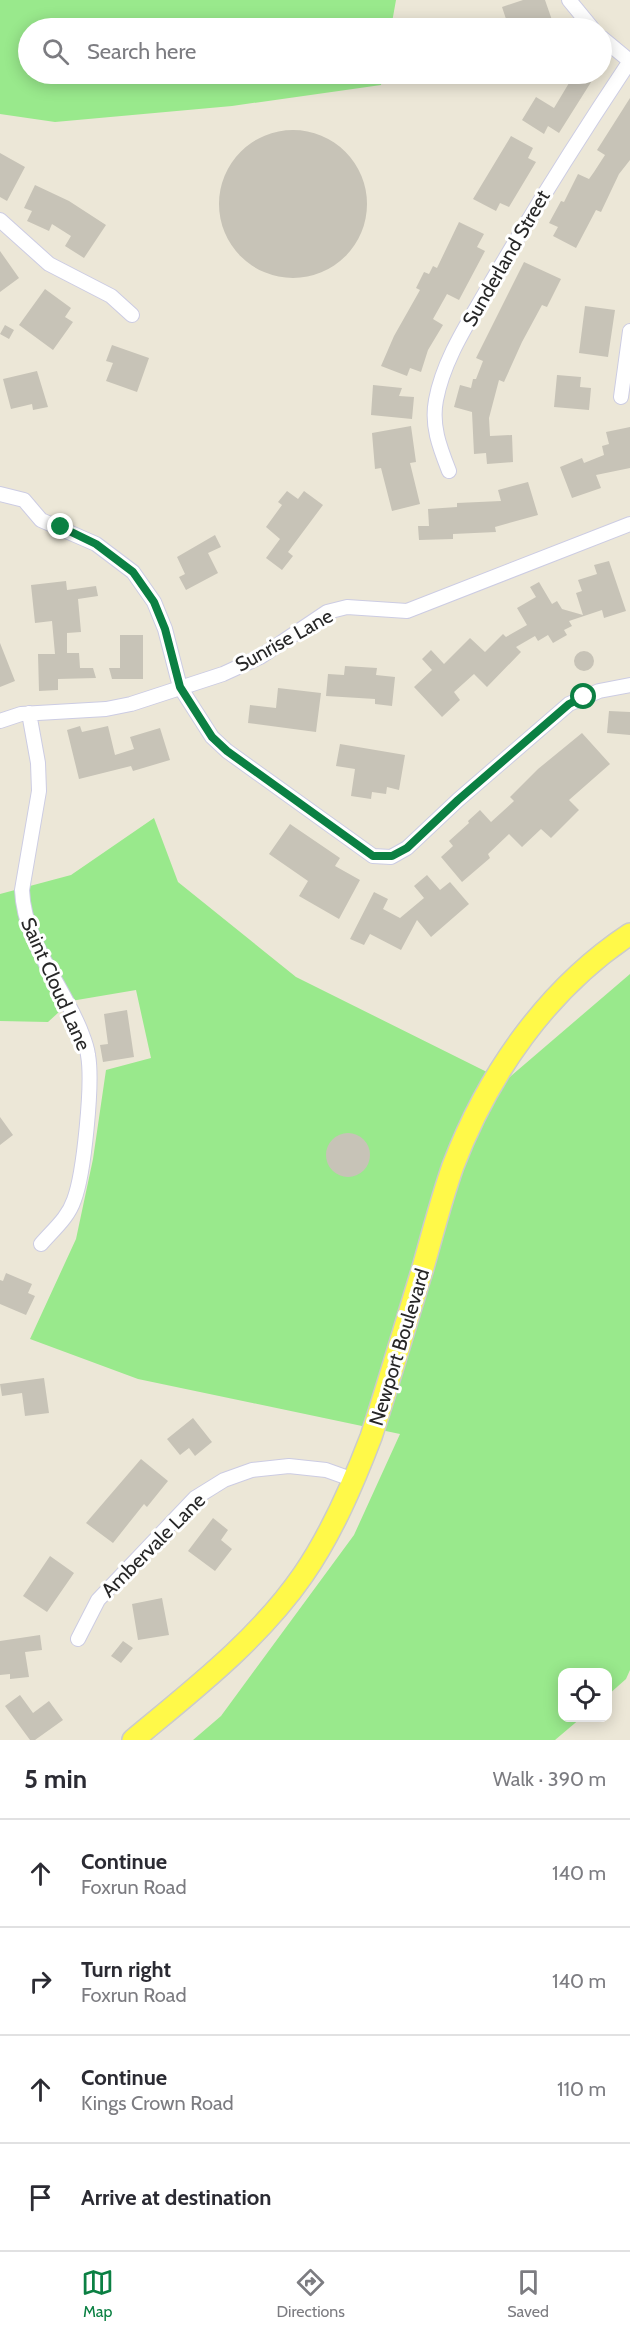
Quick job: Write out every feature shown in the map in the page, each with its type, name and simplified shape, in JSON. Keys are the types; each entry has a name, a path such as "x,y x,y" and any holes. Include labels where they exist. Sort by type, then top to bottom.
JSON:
{"main road":[{"name":"Newport Boulevard","path":"133,1740 244,1644 303,1576 354,1480 381,1406 453,1167 477,1111 507,1057 547,1006 587,967 630,934"}],"street":[{"path":"569,0 584,18"},
{"path":"612,46 630,61"},
{"name":"Sunderland Street","path":"449,471 437,439 434,419 442,376 470,320 550,181 630,61"},
{"path":"0,220 49,264 111,296 132,315"},
{"path":"621,397 630,331"},
{"path":"0,494 24,500 41,520 96,544 133,572 154,602 165,629 180,687 212,737 227,751 373,856 392,856 407,848 458,800 569,704 599,691 630,685"},
{"name":"Sunrise Lane","path":"0,721 29,713 106,709 131,704 223,674 260,657 327,612 347,607 388,612 416,608 630,524"},
{"name":"Saint Cloud Lane","path":"29,713 38,763 39,791 22,890 22,905 33,939 80,1028 88,1053 90,1080 74,1200 64,1220 41,1244"},
{"name":"Ambervale Lane","path":"78,1639 98,1600 195,1498 224,1480 252,1470 290,1466 326,1470 354,1480"}],"green space":[{"path":"0,0 396,0 393,18 18,18 18,84 381,85 232,106 55,122 0,114"},
{"path":"154,818 178,882 296,977 505,1081 630,974 630,1670 626,1679 612,1691 612,1668 558,1668 558,1722 576,1722 555,1740 193,1740 221,1716 354,1535 400,1434 138,1379 30,1339 76,1239 93,1159 106,1070 151,1058 136,990 71,1001 48,1022 0,1021 0,894 71,875"}],"building":[{"path":"523,0 545,0 551,18 506,18 502,7"},
{"path":"568,84 590,84 559,133 548,126 544,134 522,120 536,97 554,108"},
{"path":"630,98 630,160 619,174 601,212 596,210 576,248 553,236 558,227 549,223 561,201 564,202 578,174 589,179 594,172 605,155 597,150"},
{"path":"293,130 307,131 321,136 345,152 361,176 366,190 366,218 361,232 345,256 321,272 307,277 293,278 279,277 265,272 241,256 225,232 220,218 219,204 220,190 225,176 241,152 265,136 279,131"},
{"path":"511,136 533,148 528,158 536,162 509,207 500,203 496,211 473,199"},
{"path":"0,153 25,167 7,201 0,197"},
{"path":"35,185 69,201 106,225 84,258 65,246 71,236 52,224 49,231 27,221 32,211 24,208"},
{"path":"459,222 484,234 477,247 485,251 459,300 447,294 433,319 443,325 428,350 421,372 410,368 407,376 381,366 394,336 420,290 416,288 424,272 429,274 433,266 437,268"},
{"path":"0,251 19,278 0,292"},
{"path":"524,262 561,279 547,307 542,305 504,382 499,380 489,418 490,436 512,435 513,462 487,464 486,453 474,454 472,412 454,407 460,385 471,388 473,379 476,379 483,361 476,358"},
{"path":"45,289 71,308 65,317 73,322 53,350 19,325"},
{"path":"585,306 615,310 608,357 579,353"},
{"path":"5,325 14,330 9,339 0,334"},
{"path":"112,345 149,358 137,392 106,381 113,363 106,361"},
{"path":"37,371 48,407 33,410 32,404 11,409 3,379"},
{"path":"557,375 581,377 580,387 591,388 589,410 554,407"},
{"path":"373,385 402,388 399,396 414,397 412,419 371,415"},
{"path":"411,426 416,462 410,463 420,504 392,511 381,468 375,469 372,433"},
{"path":"630,427 630,468 596,475 601,488 572,498 560,467 582,458 584,463 604,455 602,446 609,444 606,432"},
{"path":"528,482 538,515 495,527 496,532 453,534 453,539 419,540 418,526 429,526 428,509 457,507 457,503 501,501 498,490"},
{"path":"287,491 298,499 304,491 323,505 288,552 293,556 282,570 266,558 280,539 266,527 282,505 278,502"},
{"path":"215,535 221,547 208,553 218,573 186,590 179,577 185,574 177,557"},
{"path":"609,561 626,611 604,618 602,610 569,621 572,626 564,630 567,635 553,643 548,635 538,641 535,636 516,647 521,652 487,687 474,674 454,692 460,700 442,717 414,687 432,670 422,659 431,650 444,664 470,638 485,652 503,634 506,637 527,625 517,608 536,597 530,587 539,582 552,604 557,601 562,609 583,615 576,593 582,591 578,580 597,574 594,565"},
{"path":"66,581 67,590 96,586 98,596 78,599 81,632 67,633 67,653 79,653 80,668 93,668 96,678 58,679 58,690 39,691 38,654 55,654 52,621 35,623 31,585"},
{"path":"120,635 143,635 143,679 112,679 109,668 120,668"},
{"path":"0,643 15,681 0,687"},
{"path":"584,651 591,654 594,661 591,668 584,671 577,668 574,661 577,654"},
{"path":"345,666 377,668 376,675 395,677 392,706 375,704 375,699 326,696 328,674 344,675"},
{"path":"278,688 321,693 316,732 248,723 250,705 276,708"},
{"path":"609,711 630,712 630,735 607,733"},
{"path":"80,726 82,732 108,726 115,755 134,749 130,737 160,728 170,760 133,771 131,766 79,779 67,730"},
{"path":"582,733 610,764 569,800 579,810 551,838 541,829 522,847 509,834 488,854 490,858 462,882 441,857 453,846 449,841 480,810 491,822 514,801 510,797 538,769"},
{"path":"340,744 405,755 399,790 387,787 386,794 372,792 371,799 351,796 355,769 336,766"},
{"path":"290,824 340,858 335,866 360,880 339,919 299,896 308,881 269,854"},
{"path":"427,875 440,890 450,882 469,904 431,937 417,920 401,950 370,934 364,945 350,939 374,892 388,899 383,909 400,918 424,898 414,886"},
{"path":"127,1010 134,1057 103,1062 100,1045 108,1044 104,1014"},
{"path":"0,1117 13,1135 0,1145"},
{"path":"348,1133 363,1140 370,1155 363,1170 348,1177 333,1170 326,1155 333,1140"},
{"path":"6,1273 32,1284 28,1293 35,1296 26,1315 0,1304 0,1280 3,1281"},
{"path":"44,1378 49,1413 25,1416 22,1393 2,1396 0,1384"},
{"path":"193,1418 212,1442 195,1456 189,1448 180,1455 167,1439"},
{"path":"141,1459 168,1481 147,1507 144,1504 113,1543 86,1523"},
{"path":"213,1518 228,1530 221,1540 232,1549 215,1571 188,1551"},
{"path":"50,1556 74,1573 47,1612 23,1596"},
{"path":"162,1598 169,1635 138,1640 132,1604"},
{"path":"40,1635 42,1650 25,1652 29,1677 10,1679 10,1674 0,1675 0,1641"},
{"path":"123,1641 133,1648 121,1663 111,1656"},
{"path":"20,1695 33,1713 49,1701 63,1720 35,1740 30,1740 5,1706"}],"route":[{"path":"61,527 114,555 133,572 154,602 165,629 180,687 212,737 227,751 373,856 392,856 407,848 458,800 569,704 584,697"}]}
